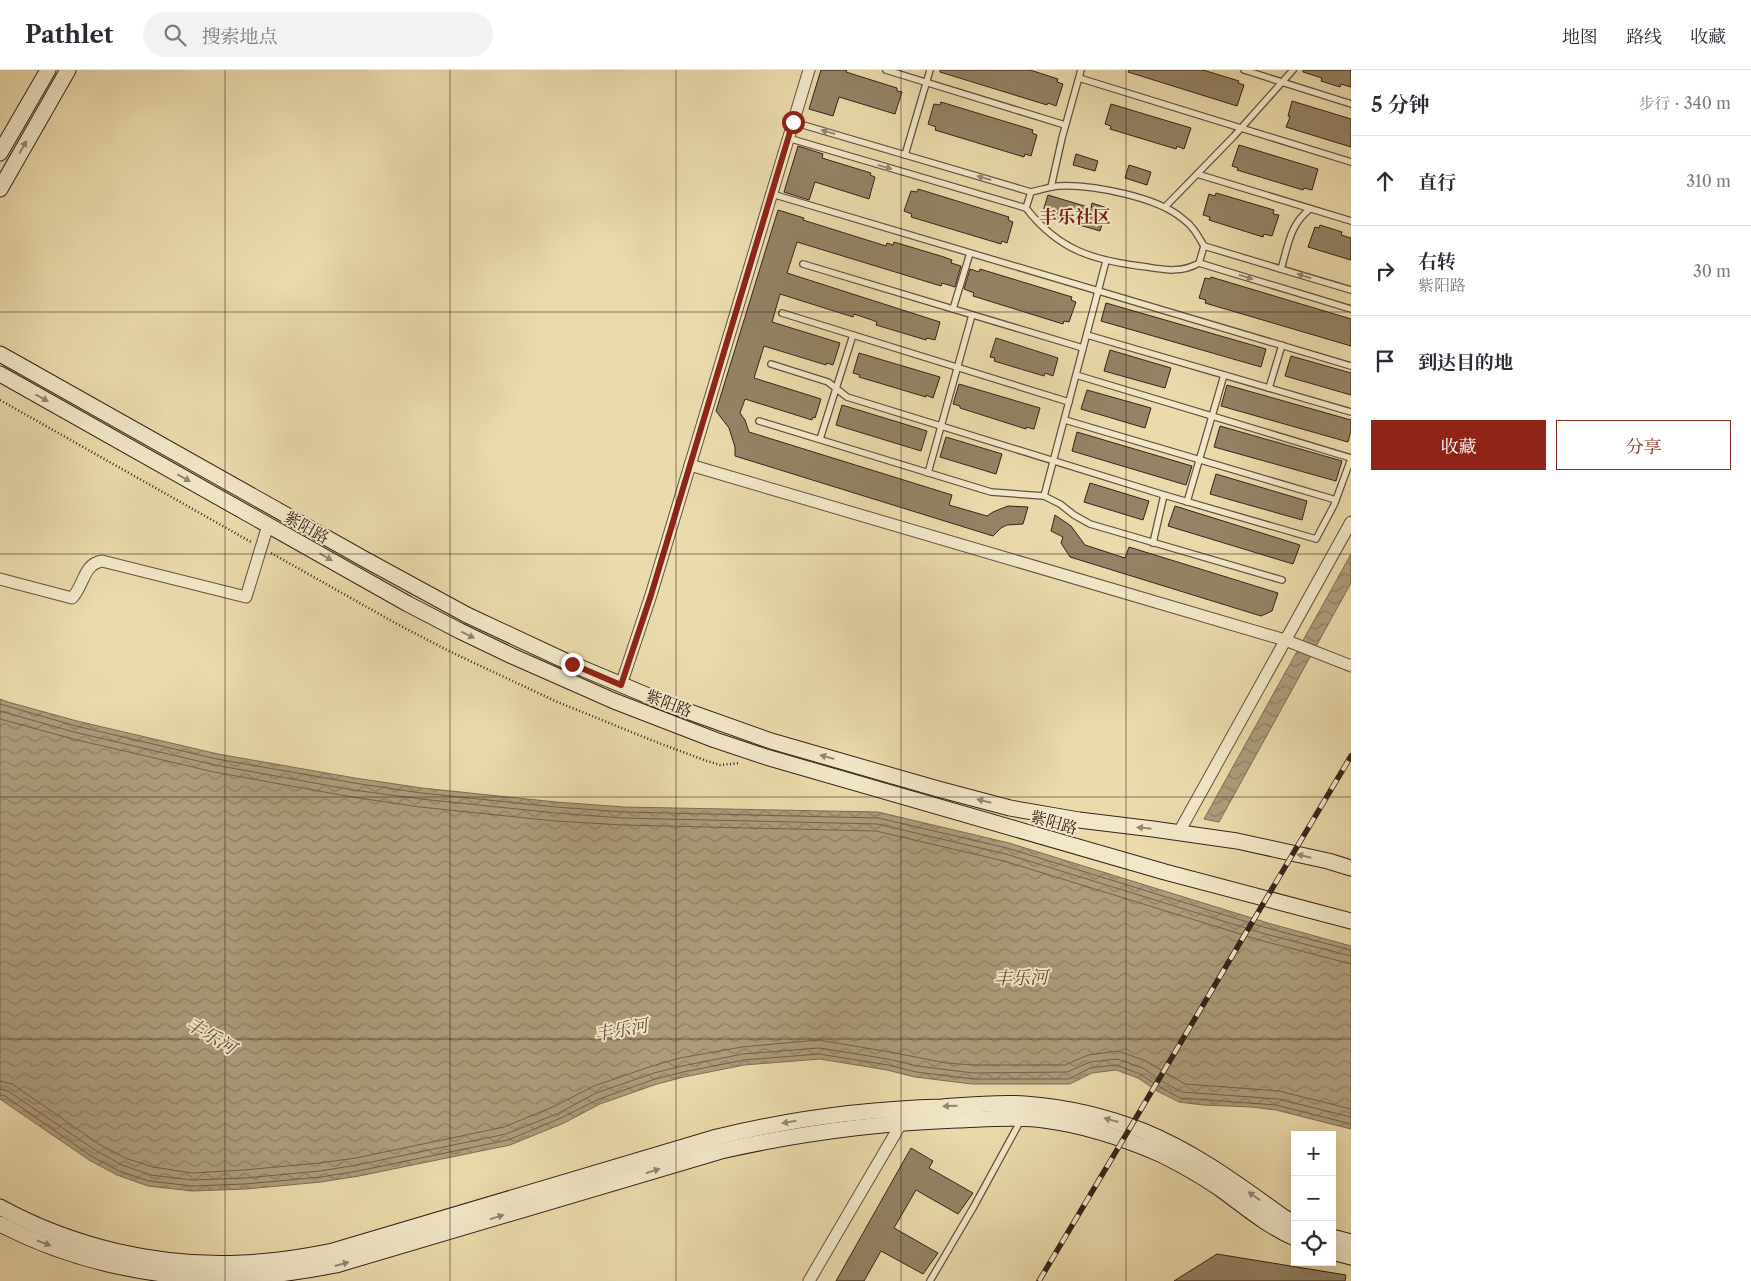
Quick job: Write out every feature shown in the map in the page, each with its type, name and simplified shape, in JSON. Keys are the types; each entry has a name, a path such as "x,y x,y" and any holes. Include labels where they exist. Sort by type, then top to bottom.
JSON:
{"main road":[{"path":"0,153 48,70"},
{"path":"0,189 68,70"},
{"name":"紫阳路","path":"0,354 416,588 519,640 621,685 720,724 771,741 1010,808 1078,820 1179,832 1254,845 1351,868"},
{"name":"紫阳路","path":"0,374 408,604 494,648 614,701 766,757 1165,872 1351,921"},
{"path":"0,1207 62,1235 134,1255 204,1263 270,1261 333,1251 717,1137 750,1129 859,1112 901,1108 1023,1103 1094,1115 1142,1131 1167,1142 1209,1165 1284,1218 1292,1221"},
{"path":"0,1224 58,1248 131,1269 194,1277 242,1278 271,1275 336,1265 721,1151 820,1131 902,1122 1022,1118 1090,1129 1161,1155 1218,1188 1277,1230 1291,1236"},
{"path":"1336,1238 1351,1242"},
{"path":"1336,1253 1351,1257"}],"street":[{"path":"621,685 651,595 809,70"},
{"path":"690,466 1289,642 1351,666"},
{"path":"1179,832 1289,642 1351,522"},
{"path":"0,579 72,598 79,591 89,566 95,562 102,561 246,597 268,524"},
{"path":"809,1281 902,1122"}],"lane":[{"path":"886,70 1065,125"},
{"path":"905,155 930,70"},
{"path":"1244,70 1351,104"},
{"path":"1165,207 1241,128 1293,70"},
{"path":"1051,187 1078,72 1241,128 1351,162"},
{"path":"793,122 1031,192 1051,187 1074,186 1131,196 1165,207 1183,218 1204,246 1351,290"},
{"path":"788,138 1026,208 1042,227 1064,244 1077,252 1106,261 1178,270 1199,263 1351,309"},
{"path":"1197,174 1351,221"},
{"path":"1026,208 1031,192"},
{"path":"772,194 1351,366"},
{"path":"1281,269 1294,226 1310,209"},
{"path":"1199,263 1204,246"},
{"path":"953,309 970,253"},
{"path":"1044,496 1106,261"},
{"path":"803,264 1083,348"},
{"path":"782,313 1069,402"},
{"path":"928,473 972,315"},
{"path":"820,439 853,335"},
{"path":"1087,335 1351,412"},
{"path":"1269,388 1282,345"},
{"path":"771,364 828,382 846,397 1187,502 1316,539 1336,500 1351,459 1076,375"},
{"path":"1187,502 1224,375"},
{"path":"1065,420 1336,500"},
{"path":"759,421 991,492 1044,496 1090,524 1282,580"},
{"path":"1153,543 1164,495"},
{"path":"930,1281 973,1208 1022,1118"}],"water":[{"path":"1351,554 1351,583 1219,822 1204,819"},
{"name":"丰乐河","path":"0,699 77,721 218,754 422,788 624,807 878,812 1009,843 1268,923 1351,946 1351,1129 1276,1110 1179,1102 1157,1091 1138,1078 1116,1070 1092,1073 1070,1084 972,1084 915,1077 887,1070 820,1059 744,1065 684,1077 657,1084 600,1104 564,1123 510,1145 359,1176 321,1182 246,1189 192,1191 148,1186 117,1175 89,1160 0,1099"}],"building":[{"path":"821,70 847,70 846,72 897,88 897,91 902,92 895,114 839,97 833,116 809,109"},
{"path":"940,70 1030,70 1058,79 1057,82 1063,84 1056,106 1048,103 1047,105 940,72"},
{"path":"1129,70 1203,70 1239,81 1238,83 1244,85 1237,106 1128,72"},
{"path":"1303,70 1351,70 1351,87 1341,84 1340,87 1321,81 1322,78 1303,72"},
{"path":"1292,101 1351,119 1351,147 1286,127 1290,117 1288,116"},
{"path":"941,102 1033,130 1032,133 1037,135 1031,156 1025,154 1024,157 935,130 936,127 928,124 934,104 940,105"},
{"path":"1111,104 1191,128 1184,149 1177,146 1176,149 1110,129 1111,126 1105,124"},
{"path":"1239,145 1318,169 1312,190 1304,188 1303,190 1237,170 1238,168 1232,166"},
{"path":"798,146 823,154 822,158 871,173 870,175 875,177 869,199 815,182 809,200 784,192"},
{"path":"1076,154 1098,161 1095,171 1073,165"},
{"path":"1129,165 1151,172 1147,185 1125,178"},
{"path":"918,189 1009,217 1008,220 1013,222 1007,243 1002,241 1001,244 911,217 912,214 904,211 911,191 917,192"},
{"path":"1216,193 1274,210 1273,214 1279,215 1272,236 1264,234 1263,237 1209,220 1210,217 1203,215 1209,194 1215,196"},
{"path":"1048,195 1091,208 1092,203 1107,208 1100,231 1042,214"},
{"path":"778,210 804,218 803,220 886,246 887,243 893,245 894,242 944,257 952,260 951,263 961,266 955,287 942,283 941,286 797,242 787,273 940,322 935,340 927,338 926,340 876,325 877,322 854,314 853,317 780,294 772,322 840,343 833,365 827,363 826,365 764,346 754,378 821,399 815,418 813,417 812,420 745,399 740,413 745,420 749,432 952,495 949,505 987,516 1008,506 1028,507 1023,524 1007,525 993,536 735,456 735,447 729,428 716,411"},
{"path":"1320,225 1342,232 1341,235 1351,238 1351,260 1308,247 1315,227 1319,228"},
{"path":"970,269 979,272 980,269 1072,297 1071,300 1076,302 1069,322 1064,321 1063,324 973,296 974,293 964,289"},
{"path":"1211,277 1351,319 1351,346 1205,303 1206,300 1199,298 1205,278 1210,279"},
{"path":"1106,303 1266,349 1261,367 1101,321"},
{"path":"996,338 1058,358 1053,376 1045,373 1044,376 994,361 995,358 990,357"},
{"path":"1110,350 1171,368 1165,388 1104,371"},
{"path":"859,353 940,377 933,398 859,377 860,375 853,373"},
{"path":"1291,356 1351,373 1351,395 1285,376"},
{"path":"959,384 1040,408 1034,429 1026,427 1026,429 960,408 960,406 953,404"},
{"path":"1227,385 1351,420 1348,442 1221,406"},
{"path":"1087,390 1151,408 1145,428 1081,409"},
{"path":"842,405 927,431 921,451 836,425"},
{"path":"1220,426 1342,461 1336,481 1214,447"},
{"path":"1077,432 1192,466 1186,485 1072,451"},
{"path":"946,437 1002,454 996,474 940,457"},
{"path":"1216,474 1307,501 1302,520 1210,494"},
{"path":"1090,483 1149,501 1143,520 1084,502"},
{"path":"1175,506 1300,545 1293,564 1168,526"},
{"path":"1055,515 1071,526 1085,545 1125,558 1129,547 1278,593 1272,611 1261,616 1070,557 1061,543 1063,537 1051,531"},
{"path":"911,1148 933,1161 929,1168 973,1193 958,1214 916,1190 894,1228 938,1253 923,1274 881,1251 864,1281 836,1281"},
{"path":"1217,1254 1346,1275 1345,1281 1174,1281"}],"railway":[{"path":"1039,1281 1351,756"}],"district":[{"name":"丰乐社区","path":"1075,217"}],"route":[{"path":"572,664 621,685 651,595 793,122"}]}
